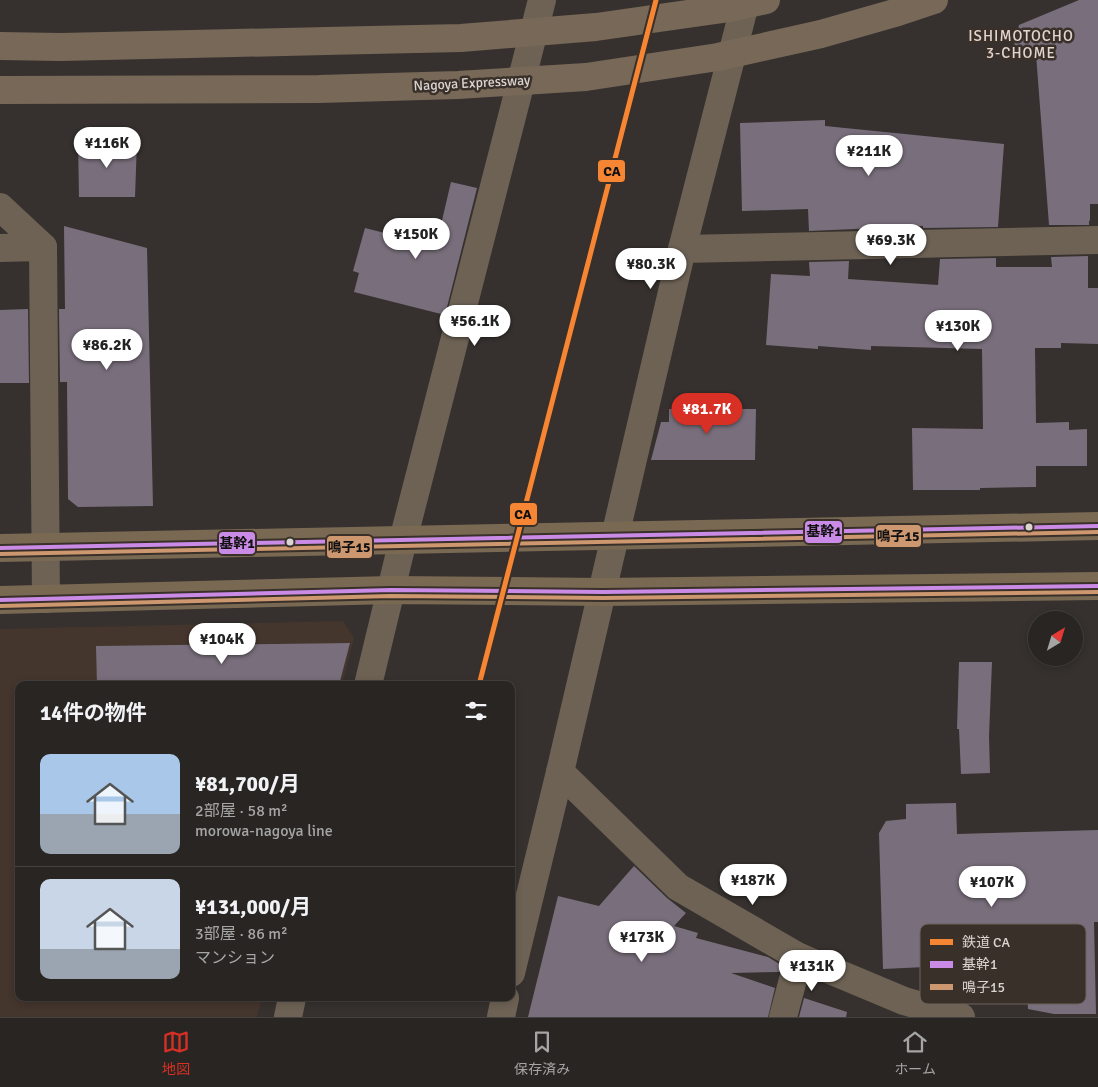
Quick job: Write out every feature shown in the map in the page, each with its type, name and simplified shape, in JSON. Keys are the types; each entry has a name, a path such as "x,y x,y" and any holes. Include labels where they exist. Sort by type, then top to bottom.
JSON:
{"highway":[{"path":"0,46 70,47 461,38 596,27 730,8 766,0"},
{"name":"Nagoya Expressway","path":"0,90 319,89 458,85 586,77 718,57 811,36 934,0"}],"main road":[{"path":"0,548 1098,526"},
{"path":"0,600 391,590 603,592 1098,586"}],"street":[{"path":"369,681 542,0"},
{"path":"515,957 603,592 682,249 746,0"},
{"path":"0,207 43,247 46,599"},
{"path":"682,249 1098,240"},
{"path":"0,248 43,247"},
{"path":"560,772 678,886 799,957 904,1001 961,1017"},
{"path":"783,1017 799,957"},
{"path":"288,1017 291,1001"},
{"path":"500,1017 504,1001"}],"shaded area":[{"path":"343,621 354,638 343,681 15,681 15,1001 261,1001 257,1017 0,1017 0,629"}],"building":[{"path":"1079,0 1098,0 1098,204 1090,204 1089,225 1049,225 1036,54 1012,54 1019,25"},
{"path":"825,120 825,126 1004,144 998,227 923,228 923,226 809,231 808,209 742,211 740,123"},
{"path":"78,141 137,141 135,197 79,197"},
{"path":"451,182 477,188 445,315 354,292 359,273 353,271 365,228 436,246"},
{"path":"64,226 147,248 153,506 78,507 68,499 67,382 60,382 59,309 65,309"},
{"path":"1088,256 1088,288 1098,288 1098,344 1061,343 1061,348 1035,348 1036,423 1069,422 1069,430 1087,429 1087,466 1036,466 1036,487 980,488 980,490 913,490 912,428 983,429 982,349 871,346 871,350 818,346 818,349 766,345 771,274 810,276 809,262 849,261 848,279 938,285 940,259 996,258 996,267 1052,267 1051,257"},
{"path":"28,309 29,383 0,383 0,310"},
{"path":"669,409 756,409 755,460 651,460 661,422 669,422"},
{"path":"350,643 340,681 97,681 96,646"},
{"path":"959,662 992,662 989,736 990,773 961,774 959,729 957,729"},
{"path":"956,803 957,834 1098,830 1098,922 1094,922 1096,1014 1054,1014 1028,1009 1028,1004 1086,1004 1086,924 920,924 920,967 883,969 879,833 886,821 906,819 906,804"},
{"path":"634,866 667,898 686,913 674,926 698,933 696,938 768,957 781,965 779,972 731,973 775,988 768,1017 528,1017 558,896 599,906"},
{"path":"804,998 847,1012 846,1017 799,1017"}],"rail line":[{"name":"CA","path":"480,681 656,0"}],"transit line":[{"name":"基幹1","path":"0,548 1098,526"},
{"name":"鳴子15","path":"0,554 1098,532"},
{"name":"基幹1","path":"0,600 391,590 603,592 1098,586"},
{"name":"鳴子15","path":"0,606 391,596 603,598 1098,592"}],"district":[{"name":"ISHIMOTOCHO 3-CHOME","path":"1021,44"}]}
